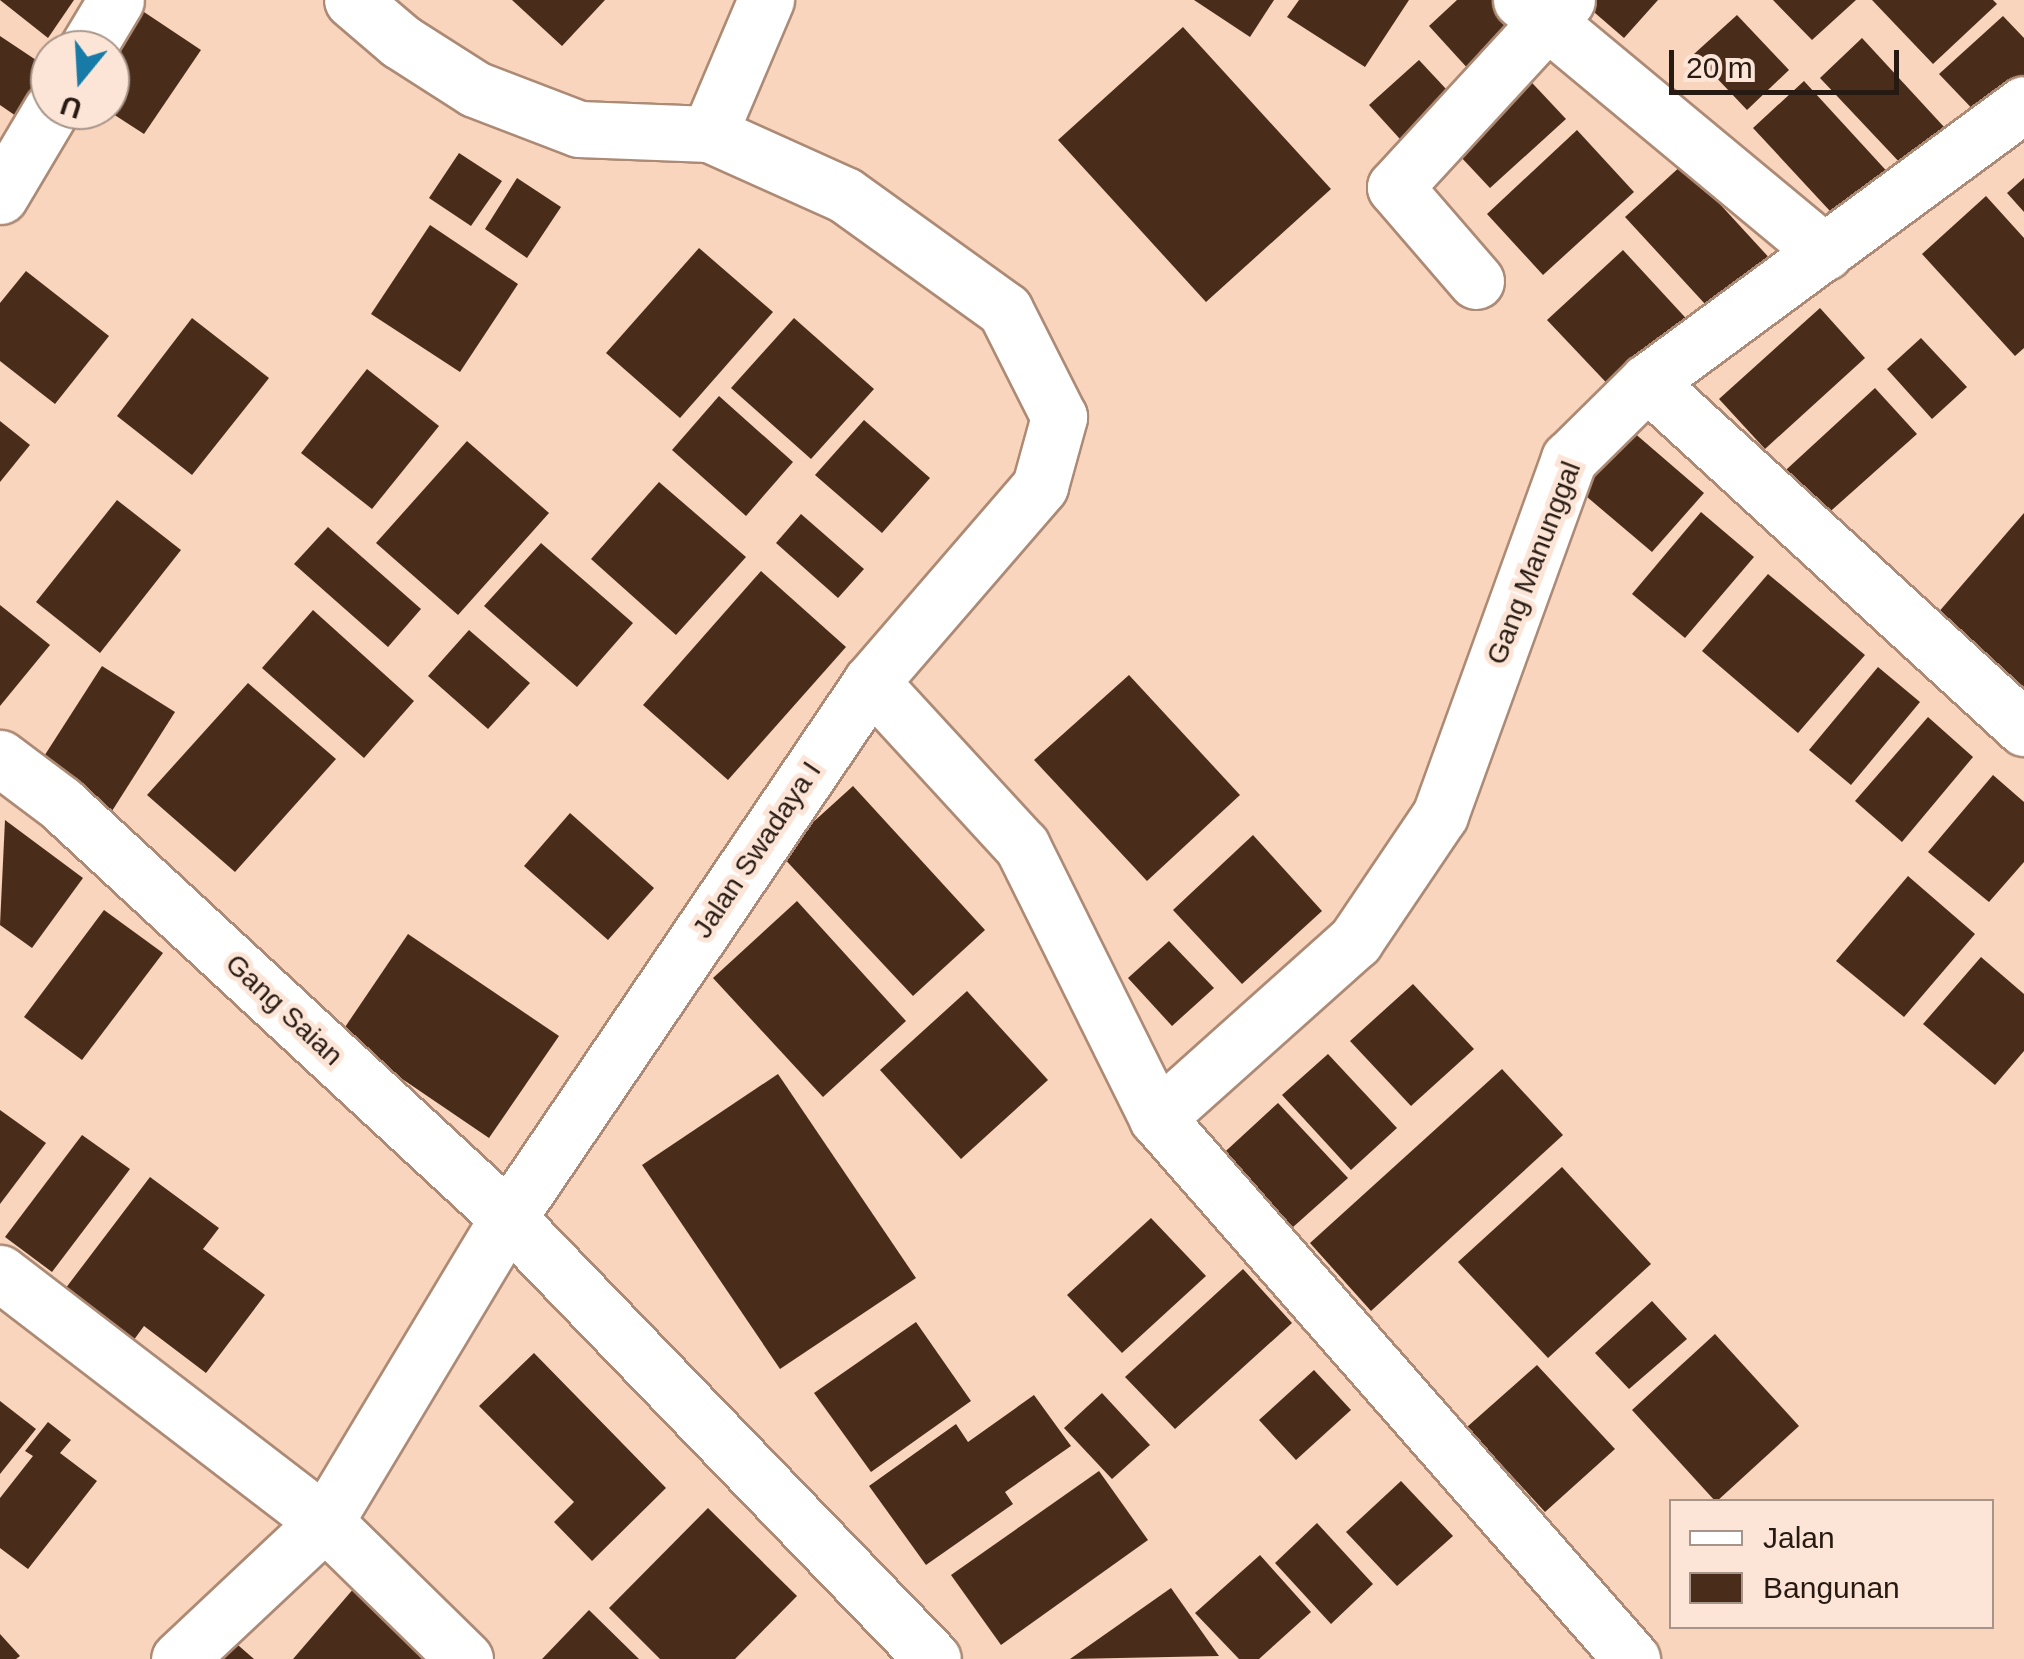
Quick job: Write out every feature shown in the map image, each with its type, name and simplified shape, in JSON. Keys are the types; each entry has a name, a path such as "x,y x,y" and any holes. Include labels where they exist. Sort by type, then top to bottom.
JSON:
{"street":[{"path":"98,30 116,0"},
{"path":"352,0 400,41 476,88 579,129 710,134 766,0"},
{"path":"1476,281 1395,187 1547,7 1825,252"},
{"name":"Gang Manunggal","path":"1157,1118 1355,941 1440,815 1569,458 1647,382 2024,104"},
{"path":"0,196 39,130"},
{"name":"Jalan Swadaya I","path":"180,1659 325,1522 508,1218 871,682 1040,486 1058,417 1005,310 844,195 710,134"},
{"path":"1647,382 2024,728"},
{"path":"871,682 1022,846 1157,1118 1632,1659"},
{"name":"Gang Saian","path":"0,758 60,803 508,1218 933,1659"},
{"path":"0,1273 325,1522 465,1659"}],"building":[{"path":"0,0 74,0 53,30 38,30"},
{"path":"126,0 201,50 144,134 130,125 130,30 116,30"},
{"path":"512,0 605,0 562,46"},
{"path":"1194,0 1274,0 1250,37"},
{"path":"1299,0 1409,0 1365,67 1287,17"},
{"path":"1457,0 1507,0 1536,32 1481,83 1429,26"},
{"path":"1580,0 1658,0 1624,38"},
{"path":"1773,0 1856,0 1812,40"},
{"path":"1872,0 1993,0 1997,4 1933,64"},
{"path":"1737,15 1789,70 1747,110 1694,54"},
{"path":"2003,16 2024,38 2024,83 1983,120 1939,74"},
{"path":"1183,27 1331,189 1206,302 1058,140"},
{"path":"0,36 30,56 30,95 16,116 0,105"},
{"path":"1862,38 1945,128 1903,166 1820,78"},
{"path":"1419,60 1461,105 1410,150 1369,105"},
{"path":"1520,70 1566,119 1490,188 1444,139"},
{"path":"1804,81 1893,178 1842,224 1753,128"},
{"path":"1577,130 1634,192 1543,275 1487,214"},
{"path":"459,153 502,181 471,226 429,198"},
{"path":"1683,164 1774,263 1717,317 1625,217"},
{"path":"517,178 561,207 527,258 485,229"},
{"path":"2024,178 2024,212 2007,193"},
{"path":"1986,196 2024,238 2024,348 2015,356 1922,254"},
{"path":"430,225 518,284 460,372 371,314"},
{"path":"699,248 773,312 680,418 606,353"},
{"path":"1623,250 1694,327 1618,395 1547,320"},
{"path":"26,271 109,336 55,404 0,361 0,303"},
{"path":"1820,308 1865,358 1765,449 1719,399"},
{"path":"192,318 269,378 192,475 117,416"},
{"path":"794,318 874,389 811,459 731,388"},
{"path":"1921,338 1967,387 1932,419 1887,369"},
{"path":"367,369 439,426 372,509 301,453"},
{"path":"1875,388 1917,434 1814,526 1774,481"},
{"path":"719,396 793,462 746,516 672,450"},
{"path":"864,420 930,478 882,533 815,475"},
{"path":"0,421 30,445 0,482"},
{"path":"1632,431 1704,493 1652,552 1580,491"},
{"path":"467,441 549,513 458,615 376,543"},
{"path":"659,482 746,557 676,635 591,559"},
{"path":"117,500 181,550 100,653 36,602"},
{"path":"1701,512 1754,557 1685,638 1632,594"},
{"path":"2024,513 2024,687 1937,614"},
{"path":"801,514 864,569 838,598 776,543"},
{"path":"328,527 421,609 388,647 294,564"},
{"path":"541,543 633,623 577,687 484,606"},
{"path":"761,571 846,647 728,780 643,705"},
{"path":"1768,574 1865,655 1798,733 1702,651"},
{"path":"0,605 50,645 0,706"},
{"path":"313,610 414,701 364,758 262,668"},
{"path":"469,630 530,683 488,729 428,676"},
{"path":"102,666 175,712 105,822 32,775"},
{"path":"1878,667 1920,702 1851,785 1809,750"},
{"path":"1129,675 1240,795 1147,881 1034,760"},
{"path":"248,683 336,759 235,872 147,795"},
{"path":"1928,717 1973,757 1902,842 1855,801"},
{"path":"1993,775 2024,802 2024,862 1989,902 1928,852"},
{"path":"853,786 985,930 913,996 779,853"},
{"path":"570,813 654,888 608,940 524,866"},
{"path":"5,820 83,878 32,948 0,925"},
{"path":"1253,835 1322,911 1242,984 1173,910"},
{"path":"1908,876 1975,934 1904,1017 1836,961"},
{"path":"797,901 906,1021 823,1097 713,978"},
{"path":"104,910 163,953 82,1060 24,1017"},
{"path":"408,934 559,1036 489,1138 339,1036"},
{"path":"1169,941 1214,988 1172,1026 1128,978"},
{"path":"1981,957 2024,994 2024,1051 1995,1085 1923,1024"},
{"path":"1413,984 1474,1049 1411,1106 1350,1041"},
{"path":"967,991 1048,1080 961,1159 880,1070"},
{"path":"1328,1054 1397,1128 1351,1170 1282,1095"},
{"path":"1502,1069 1563,1135 1371,1311 1310,1243"},
{"path":"778,1074 916,1278 780,1369 642,1165"},
{"path":"1278,1103 1348,1178 1283,1236 1215,1161"},
{"path":"0,1110 46,1143 0,1204"},
{"path":"82,1135 130,1169 52,1272 5,1237"},
{"path":"1562,1167 1651,1264 1548,1358 1458,1262"},
{"path":"150,1177 219,1228 203,1249 265,1295 206,1373 144,1326 128,1348 59,1297"},
{"path":"1151,1218 1206,1276 1122,1353 1067,1295"},
{"path":"1243,1269 1292,1323 1175,1429 1125,1377"},
{"path":"1652,1301 1687,1339 1629,1389 1595,1353"},
{"path":"916,1322 971,1401 871,1472 814,1393"},
{"path":"1715,1334 1799,1426 1719,1499 1713,1499 1632,1410"},
{"path":"534,1353 666,1488 592,1561 554,1522 574,1502 479,1406"},
{"path":"1537,1365 1615,1449 1545,1512 1467,1427"},
{"path":"1314,1370 1351,1410 1296,1460 1259,1420"},
{"path":"1102,1393 1150,1445 1112,1479 1064,1428"},
{"path":"1034,1395 1071,1446 1005,1492 1013,1504 926,1565 869,1486 956,1424 968,1442"},
{"path":"0,1401 36,1429 0,1474"},
{"path":"48,1422 71,1440 60,1453 97,1481 28,1569 0,1548 0,1498 33,1456 25,1451"},
{"path":"1099,1471 1148,1540 1001,1645 951,1575"},
{"path":"1401,1481 1453,1536 1397,1586 1346,1532"},
{"path":"708,1508 797,1596 735,1659 660,1659 609,1608"},
{"path":"1317,1523 1373,1584 1331,1624 1275,1563"},
{"path":"1260,1555 1311,1612 1259,1659 1239,1659 1195,1613"},
{"path":"361,1580 452,1659 293,1659"},
{"path":"1171,1588 1219,1656 1070,1659"},
{"path":"589,1610 639,1659 542,1659"},
{"path":"0,1634 20,1656 0,1659"},
{"path":"231,1639 254,1659 214,1659"}]}
